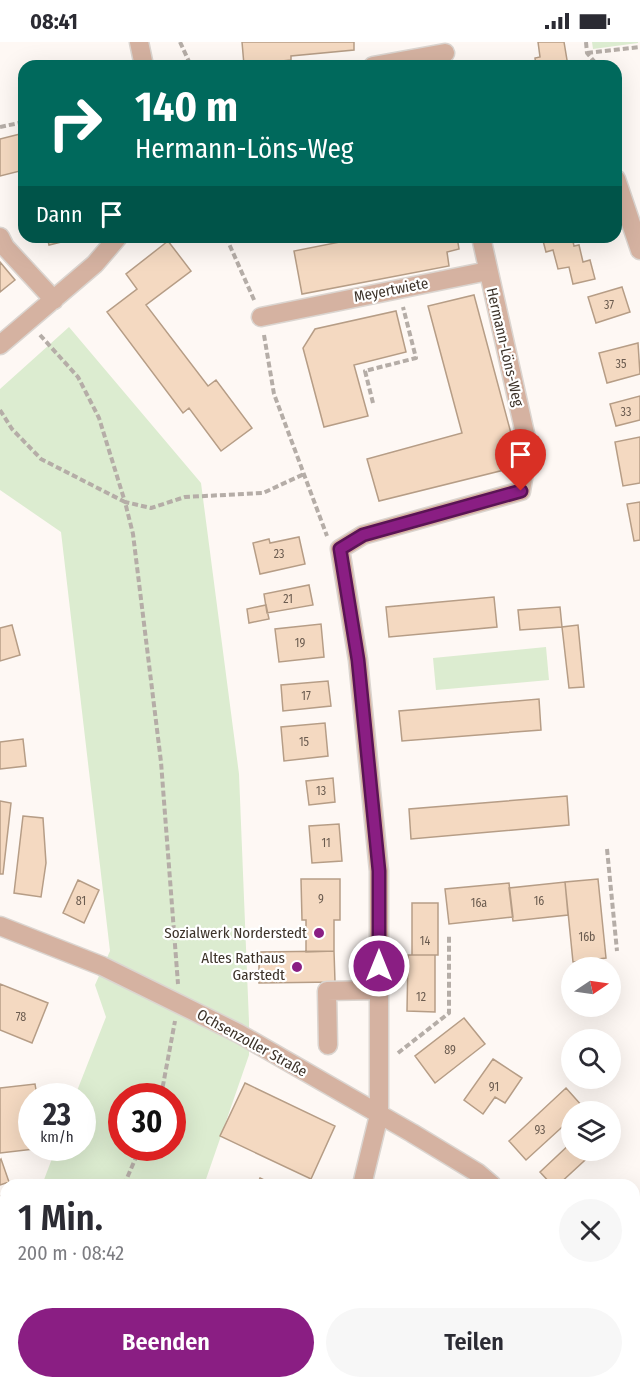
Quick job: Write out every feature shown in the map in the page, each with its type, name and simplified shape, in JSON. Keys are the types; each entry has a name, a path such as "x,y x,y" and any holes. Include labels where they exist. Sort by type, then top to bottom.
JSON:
{"street":[{"path":"139,42 143,60"},
{"path":"410,60 446,54"},
{"path":"622,197 640,250"},
{"path":"0,237 5,247 54,300"},
{"path":"0,345 95,264 113,243"},
{"path":"482,243 488,271"},
{"name":"Meyertwiete","path":"261,317 488,271"},
{"name":"Hermann-Löns-Weg","path":"340,549 363,535 521,491 528,447 488,271"},
{"path":"340,549 358,660 379,871 380,1115 364,1179"},
{"name":"Ochsenzoller Straße","path":"0,926 102,966 238,1033 485,1179"},
{"path":"328,1045 327,991 379,990"}],"path":[{"path":"180,42 188,60"},
{"path":"586,42 587,53 593,60"},
{"path":"587,53 640,47"},
{"path":"0,127 18,123"},
{"path":"229,243 250,287 261,317 274,394 324,533 340,549"},
{"path":"373,403 365,371 416,358 398,288"},
{"path":"28,321 78,377 99,418 133,534 161,762 179,1004 164,1083"},
{"path":"0,410 12,429 41,459 125,502 151,508 185,497 263,493 304,474"},
{"path":"607,849 617,951"},
{"path":"379,1068 449,1013 449,936"},
{"path":"127,1179 134,1161"}],"green space":[{"path":"592,42 638,42 638,43 593,49"},
{"path":"69,327 201,483 239,774 249,1022 249,1055 206,1179 44,1179 51,1161 96,1161 96,1083 80,1083 106,1017 95,985 110,951 61,532 0,490 0,389"},
{"path":"546,647 549,680 436,690 433,658"}],"building":[{"path":"242,42 354,42 354,50 291,56 291,60 244,60"},
{"path":"538,42 564,42 567,60 535,60 535,58 540,57"},
{"path":"18,134 18,172 0,176 0,139"},
{"path":"165,243 170,243 191,271 146,305 208,386 216,380 252,428 221,451 189,408 183,413 107,312 137,289 126,274"},
{"path":"335,243 458,243 459,249 447,252 449,266 302,294 294,251"},
{"path":"544,243 579,245 583,262 590,260 595,279 573,284 569,267 558,269 553,250 546,252"},
{"path":"0,262 15,280 0,292"},
{"path":"622,287 630,312 596,323 588,297"},
{"path":"474,295 516,452 504,470 379,501 367,459 462,433 428,306"},
{"path":"396,311 406,352 354,365 368,416 324,427 303,348 315,329"},
{"path":"638,343 640,374 607,383 599,353"},
{"path":"640,396 640,420 616,426 610,404"},
{"path":"640,437 640,483 623,486 615,442"},
{"path":"640,502 640,540 634,541 627,504"},
{"path":"299,537 305,564 260,574 253,543 269,539 270,543"},
{"path":"309,585 313,605 267,613 264,594"},
{"path":"494,597 497,627 389,637 386,607"},
{"path":"266,605 269,619 249,623 247,609"},
{"path":"560,607 562,627 520,630 518,610"},
{"path":"321,624 324,657 279,662 275,629"},
{"path":"12,625 20,655 0,661 0,628"},
{"path":"578,625 584,687 569,688 562,627"},
{"path":"328,681 331,706 283,711 281,685"},
{"path":"539,699 541,730 402,741 399,711"},
{"path":"325,723 328,756 284,761 281,727"},
{"path":"23,739 26,766 0,769 0,742"},
{"path":"333,778 335,802 309,805 306,781"},
{"path":"567,796 569,825 411,839 409,809"},
{"path":"0,801 11,803 3,874 0,874"},
{"path":"23,816 43,818 46,863 41,897 14,893"},
{"path":"339,824 342,861 312,863 309,826"},
{"path":"301,879 340,879 340,920 334,920 334,951 306,952 306,920 302,920"},
{"path":"598,879 606,957 572,957 565,882"},
{"path":"78,880 99,890 84,923 63,913"},
{"path":"565,882 568,915 513,921 509,888"},
{"path":"509,883 513,917 449,924 445,889"},
{"path":"412,903 438,903 438,955 412,955"},
{"name":"Altes Rathaus Garstedt","path":"334,951 335,982 259,983 259,952"},
{"path":"408,955 435,955 435,1012 407,1011"},
{"path":"0,984 48,1003 32,1043 0,1030"},
{"path":"464,1018 485,1044 435,1083 415,1056"},
{"path":"493,1059 522,1078 505,1103 495,1097 483,1114 464,1100"},
{"path":"245,1083 335,1126 311,1179 220,1136"},
{"path":"18,1086 18,1151 0,1153 0,1088"},
{"path":"565,1089 578,1101 561,1101 561,1128 526,1160 509,1141"},
{"path":"561,1152 561,1161 584,1161 565,1179 546,1179 540,1172"},
{"path":"1,1159 8,1179 0,1179"}],"place":[{"name":"Sozialwerk Norderstedt","path":"319,933"},
{"name":"Altes Rathaus Garstedt","path":"297,967"}],"route":[{"path":"379,966 379,871 358,660 340,549 363,535 467,504 521,491"}]}
